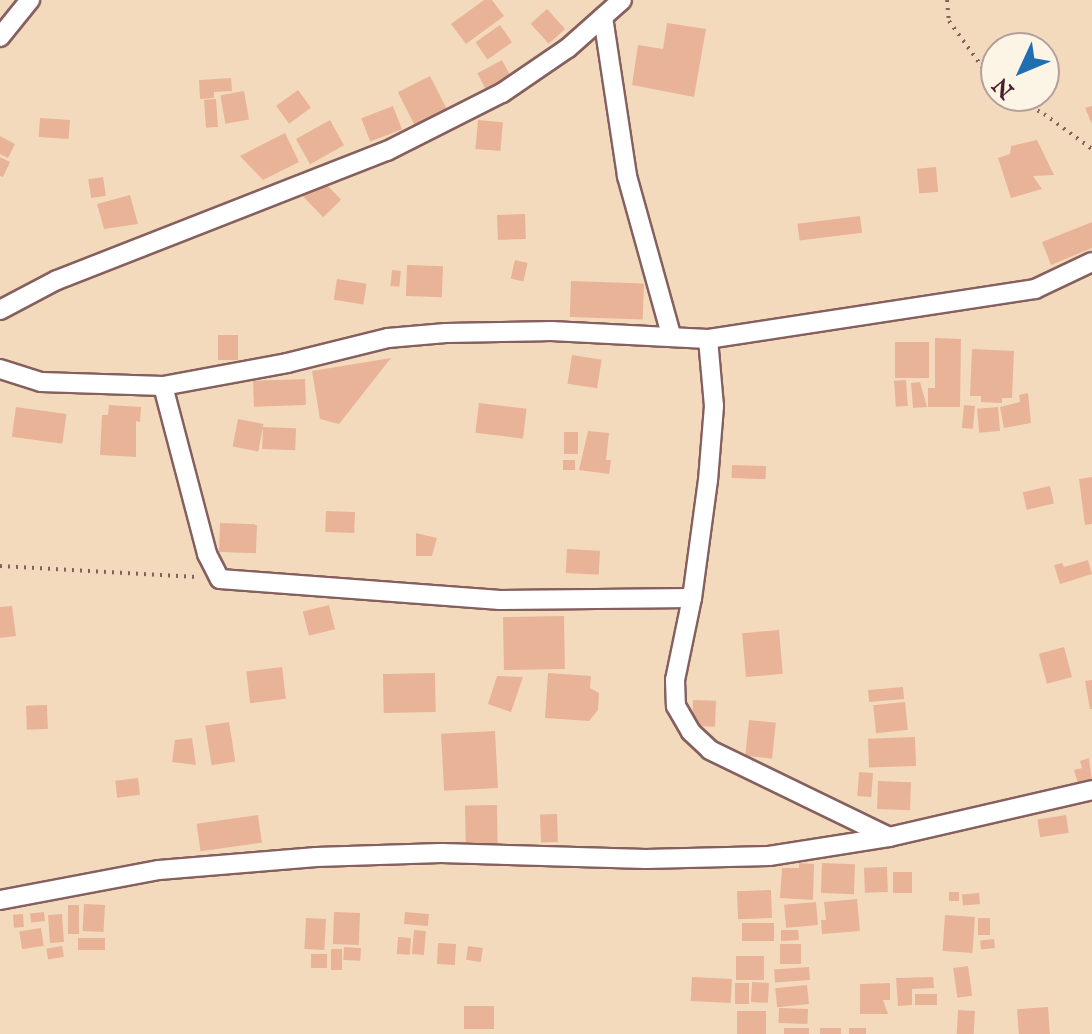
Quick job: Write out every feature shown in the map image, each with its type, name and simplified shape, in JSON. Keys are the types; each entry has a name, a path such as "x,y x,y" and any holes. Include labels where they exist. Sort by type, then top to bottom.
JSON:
{"street":[{"path":"0,37 30,0"},
{"path":"0,310 57,280 387,151 502,93 568,48 622,0"},
{"path":"603,17 627,176 671,335"},
{"path":"0,369 41,382 163,386 287,363 388,338 551,331 708,339 1035,289 1092,262"},
{"path":"708,339 714,406 692,598 675,680 676,706 691,732 710,750 889,837"},
{"path":"163,386 207,554 220,579 500,600 692,598"},
{"path":"0,900 159,870 273,859 402,853 709,859 769,856 889,837 1092,790"}],"path":[{"path":"947,0 949,21 980,64"},
{"path":"1040,112 1092,149"},
{"path":"0,566 220,579"}],"building":[{"path":"484,0 492,0 504,16 466,44 451,24"},
{"path":"547,9 565,29 549,44 531,24"},
{"path":"667,23 706,29 694,97 632,85 638,45 663,49"},
{"path":"500,25 512,42 487,59 475,42"},
{"path":"502,60 512,79 487,92 477,73"},
{"path":"430,76 447,109 415,125 398,92"},
{"path":"231,78 232,91 214,92 214,98 200,99 199,80"},
{"path":"298,90 311,108 289,124 276,106"},
{"path":"244,91 249,120 225,124 220,95"},
{"path":"216,99 218,127 206,128 204,100"},
{"path":"393,106 402,129 370,142 361,118"},
{"path":"1092,106 1092,124 1085,108"},
{"path":"40,118 70,120 69,139 39,137"},
{"path":"330,120 344,145 310,164 296,139"},
{"path":"478,120 503,122 500,151 475,149"},
{"path":"285,133 299,162 263,180 240,156"},
{"path":"0,136 15,144 8,158 0,154"},
{"path":"1037,140 1054,175 1033,176 1042,189 1011,198 998,158 1010,154 1011,146"},
{"path":"0,157 10,162 3,177 0,176"},
{"path":"936,167 938,192 919,194 917,169"},
{"path":"103,177 106,196 91,198 88,179"},
{"path":"321,179 341,200 323,217 303,196"},
{"path":"130,195 138,224 104,229 97,204"},
{"path":"525,214 526,239 498,240 497,215"},
{"path":"860,216 862,233 800,241 797,224"},
{"path":"1092,222 1092,248 1051,265 1042,242"},
{"path":"515,260 528,263 523,281 511,279"},
{"path":"407,265 443,266 442,297 406,296"},
{"path":"392,270 401,271 399,287 390,286"},
{"path":"337,279 367,284 363,304 334,300"},
{"path":"571,281 644,284 643,320 570,317"},
{"path":"218,335 238,335 238,360 218,360"},
{"path":"935,338 961,339 960,407 928,407 928,388 935,388"},
{"path":"895,342 929,342 929,378 895,378"},
{"path":"972,349 1014,351 1012,398 1002,398 1002,403 981,402 981,396 970,396"},
{"path":"572,355 602,360 597,388 567,384"},
{"path":"391,358 339,424 320,419 312,371"},
{"path":"305,379 306,405 254,407 253,381"},
{"path":"906,380 908,406 896,407 894,381"},
{"path":"920,382 927,407 913,408 911,383"},
{"path":"1028,393 1031,423 1004,428 1000,407 1020,402 1019,395"},
{"path":"479,403 527,409 523,439 475,433"},
{"path":"109,405 141,407 140,422 136,421 136,457 100,455 102,415 108,415"},
{"path":"964,405 975,406 973,429 962,428"},
{"path":"16,407 67,414 62,444 12,437"},
{"path":"998,407 1000,431 979,433 977,409"},
{"path":"238,419 264,424 258,451 233,446"},
{"path":"263,427 296,428 295,450 262,449"},
{"path":"588,431 609,433 606,460 611,460 609,474 579,470"},
{"path":"564,432 578,432 578,454 564,454"},
{"path":"563,460 575,460 575,470 563,470"},
{"path":"732,465 766,466 766,479 732,478"},
{"path":"1092,477 1092,524 1085,525 1079,479"},
{"path":"1050,486 1054,504 1027,510 1023,492"},
{"path":"326,511 355,512 354,533 325,532"},
{"path":"220,523 257,524 256,553 219,552"},
{"path":"416,533 437,538 432,556 416,556"},
{"path":"567,549 600,551 599,575 566,573"},
{"path":"1088,560 1092,574 1060,584 1054,565 1062,563 1064,567"},
{"path":"329,605 335,629 309,636 303,612"},
{"path":"12,606 16,636 0,638 0,607"},
{"path":"564,616 565,669 504,670 503,617"},
{"path":"779,630 783,674 746,677 742,633"},
{"path":"1064,647 1072,677 1047,684 1039,654"},
{"path":"282,667 286,699 250,703 246,671"},
{"path":"435,673 436,712 384,713 383,674"},
{"path":"548,673 591,676 590,688 599,693 598,710 589,721 545,718"},
{"path":"497,676 523,677 511,712 488,704"},
{"path":"1092,680 1092,709 1090,709 1085,681"},
{"path":"903,687 904,699 869,702 868,690"},
{"path":"693,700 716,701 715,727 692,726"},
{"path":"905,702 908,730 876,733 873,705"},
{"path":"47,705 48,729 27,730 26,706"},
{"path":"749,720 776,723 772,759 745,756"},
{"path":"229,722 235,762 212,765 205,726"},
{"path":"495,731 498,788 444,791 441,734"},
{"path":"915,737 916,766 869,768 868,739"},
{"path":"192,738 196,765 172,762 175,740"},
{"path":"1089,758 1092,781 1078,784 1074,770 1082,768 1080,761"},
{"path":"859,772 873,773 871,797 857,796"},
{"path":"138,778 140,795 117,798 115,781"},
{"path":"878,781 911,782 910,810 877,809"},
{"path":"497,805 498,845 466,846 465,806"},
{"path":"557,814 558,842 541,843 540,815"},
{"path":"258,815 262,843 201,851 197,824"},
{"path":"1066,815 1069,833 1040,837 1037,820"},
{"path":"799,863 814,864 813,900 780,898 782,868 799,868"},
{"path":"822,863 855,864 854,894 821,893"},
{"path":"887,867 888,892 865,893 864,868"},
{"path":"893,872 912,872 912,893 893,893"},
{"path":"771,890 772,918 738,919 737,891"},
{"path":"949,892 959,892 959,901 949,901"},
{"path":"979,893 980,904 963,905 962,894"},
{"path":"857,899 860,931 822,934 821,920 826,920 824,902"},
{"path":"816,902 818,925 786,928 784,905"},
{"path":"84,904 105,905 104,932 83,931"},
{"path":"68,905 79,905 79,934 68,934"},
{"path":"44,912 45,921 31,922 30,913"},
{"path":"334,912 360,913 359,945 333,944"},
{"path":"405,912 429,914 428,926 404,924"},
{"path":"23,914 24,927 14,928 13,915"},
{"path":"62,914 64,942 50,943 48,915"},
{"path":"945,915 975,917 972,953 942,951"},
{"path":"306,918 326,919 324,950 304,949"},
{"path":"978,918 990,918 990,935 978,935"},
{"path":"742,923 774,923 774,941 742,941"},
{"path":"41,928 44,946 22,949 19,931"},
{"path":"414,930 426,931 424,955 412,954"},
{"path":"781,930 798,930 799,940 781,941"},
{"path":"398,937 411,938 410,955 397,954"},
{"path":"78,938 105,938 105,950 78,950"},
{"path":"994,939 995,948 981,949 980,940"},
{"path":"438,943 456,944 455,965 437,964"},
{"path":"780,944 801,944 801,964 780,964"},
{"path":"62,946 64,957 48,960 46,949"},
{"path":"468,946 483,948 481,962 466,960"},
{"path":"344,947 361,948 360,961 343,960"},
{"path":"331,949 342,949 342,970 331,970"},
{"path":"311,954 327,954 327,968 311,968"},
{"path":"736,956 764,956 764,980 736,980"},
{"path":"968,966 972,996 957,998 953,968"},
{"path":"809,967 810,980 775,982 774,969"},
{"path":"692,977 732,979 731,1003 691,1001"},
{"path":"933,977 934,988 912,989 912,1005 898,1006 896,978"},
{"path":"752,982 769,983 768,1003 751,1002"},
{"path":"735,983 749,983 749,1004 735,1004"},
{"path":"890,983 890,1000 883,1000 888,1014 860,1014 860,984"},
{"path":"807,985 809,1004 777,1007 775,988"},
{"path":"915,994 937,994 937,1005 915,1005"},
{"path":"464,1006 494,1006 494,1029 464,1029"},
{"path":"1048,1007 1050,1034 1019,1034 1017,1009"},
{"path":"779,1008 808,1009 807,1024 778,1023"},
{"path":"958,1010 975,1011 974,1034 957,1034"},
{"path":"737,1011 766,1011 766,1034 737,1034"},
{"path":"784,1028 809,1028 809,1034 784,1034"},
{"path":"820,1028 841,1028 841,1034 820,1034"},
{"path":"849,1028 866,1028 866,1034 849,1034"}]}
